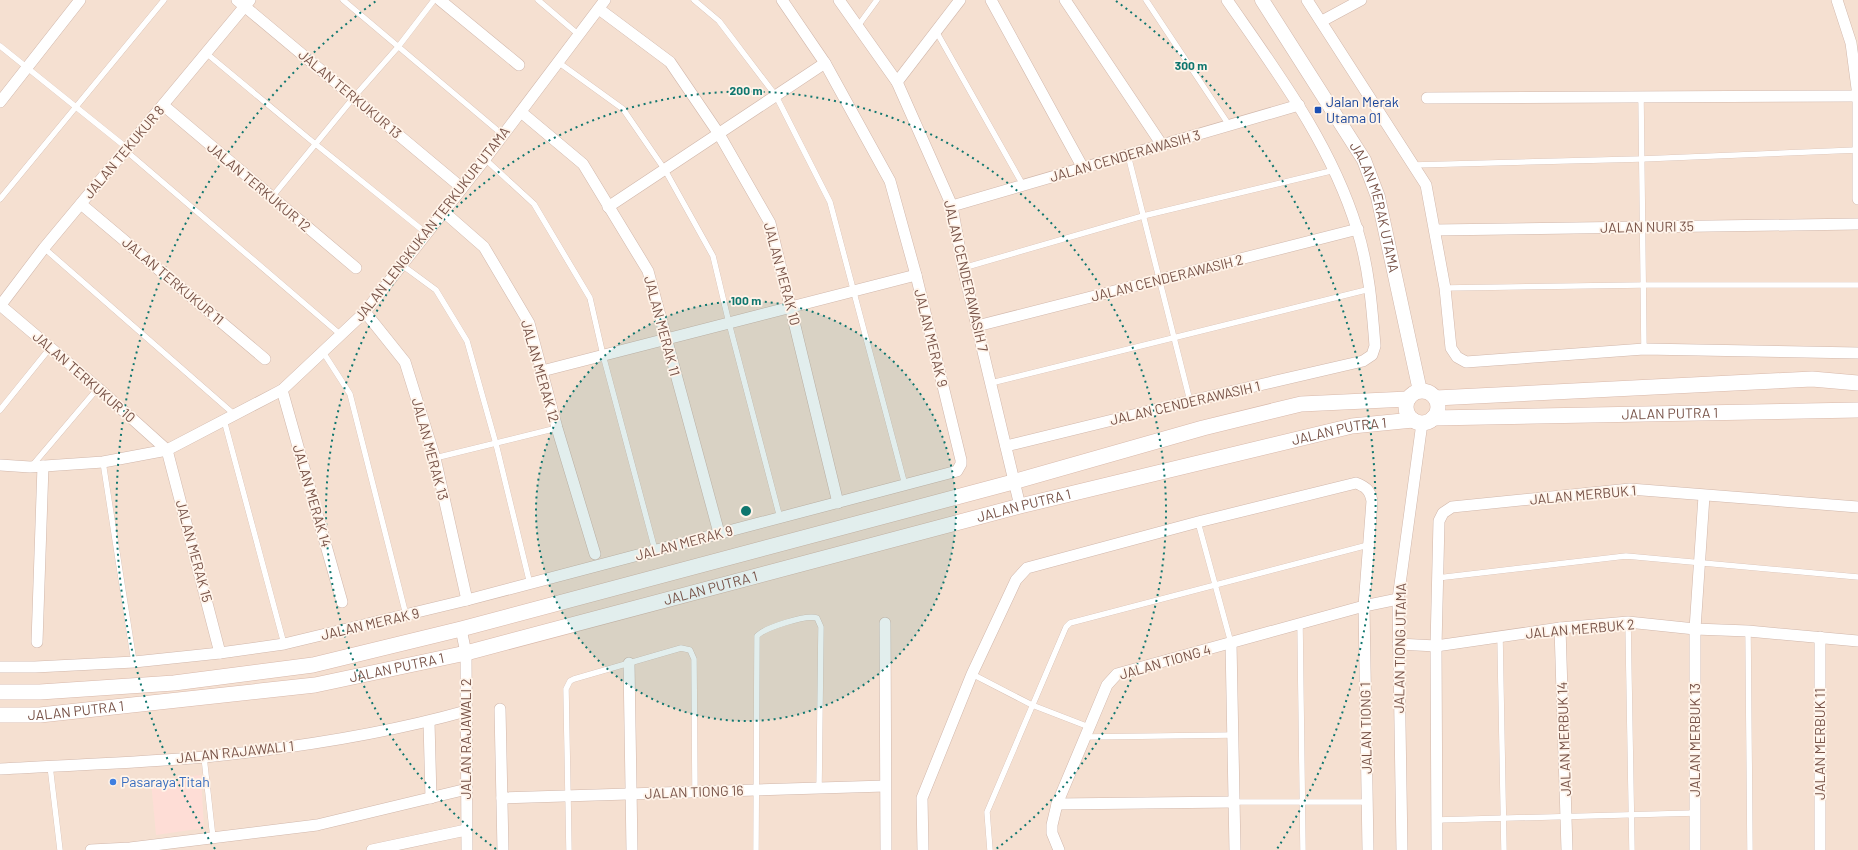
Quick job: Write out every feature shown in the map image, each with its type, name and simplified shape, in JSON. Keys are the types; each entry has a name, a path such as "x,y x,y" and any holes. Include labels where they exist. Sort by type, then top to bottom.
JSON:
{"main road":[{"name":"JALAN PUTRA 1","path":"1436,398 1812,379 1858,383"},
{"path":"1431,394 1436,398 1438,405 1437,412 1423,420 1408,414 1406,407 1414,395 1431,394"},
{"name":"JALAN PUTRA 1","path":"0,692 40,692 174,683 313,664 461,629 1013,482 1203,428 1301,404 1414,395"},
{"name":"JALAN PUTRA 1","path":"0,715 55,713 315,685 466,653 1020,506 1352,426 1423,420 1858,406"}],"street":[{"path":"0,102 80,0"},
{"path":"440,0 519,65"},
{"name":"JALAN MERAK 9","path":"0,667 35,667 134,662 220,653 284,644 406,616 530,584 719,533 954,473 960,468 961,464 916,275 890,181 825,63 782,0"},
{"name":"JALAN CENDERAWASIH 7","path":"839,0 897,82 952,206 963,268 1006,446 1013,482 1020,506"},
{"path":"897,82 960,0"},
{"path":"991,0 1083,168"},
{"path":"1065,0 1162,145"},
{"path":"1227,0 1299,105 1335,170 1358,230 1370,289"},
{"name":"JALAN MERAK UTAMA","path":"1262,0 1364,160 1378,198 1414,395"},
{"path":"1307,0 1322,21 1426,185 1444,288 1451,348 1457,357 1466,362 1644,349 1858,353"},
{"path":"1322,21 1361,0"},
{"path":"1837,0 1851,43 1858,96 1858,199"},
{"name":"JALAN TEKUKUR 8","path":"0,306 44,248 206,53 244,2"},
{"name":"JALAN TERKUKUR 13","path":"244,2 462,188"},
{"name":"JALAN LENGKUKAN TERKUKUR UTAMA","path":"0,465 30,467 103,462 167,450 282,390 365,312 444,212 602,5"},
{"name":"JALAN MERAK 10","path":"602,5 670,62 720,134 770,223 838,503"},
{"path":"608,207 825,63"},
{"path":"1427,98 1858,96"},
{"name":"JALAN TERKUKUR 12","path":"163,105 356,268"},
{"name":"JALAN CENDERAWASIH 3","path":"952,206 1299,105"},
{"name":"JALAN MERAK 11","path":"521,112 583,164 648,271 719,533"},
{"name":"JALAN TERKUKUR 11","path":"81,204 265,359"},
{"name":"JALAN MERAK 12","path":"444,212 484,247 529,323 557,428 595,554"},
{"name":"JALAN NURI 35","path":"1435,230 1858,224"},
{"name":"JALAN CENDERAWASIH 2","path":"977,326 1358,230"},
{"path":"542,371 916,275"},
{"name":"JALAN CENDERAWASIH 1","path":"1006,446 1363,361 1372,355 1375,346 1370,289"},
{"name":"JALAN TERKUKUR 10","path":"0,306 98,388 167,450"},
{"name":"JALAN MERAK 13","path":"365,312 405,362 435,458 468,600"},
{"name":"JALAN MERAK 14","path":"282,390 342,602"},
{"name":"JALAN TIONG UTAMA","path":"1402,850 1398,598 1423,420"},
{"name":"JALAN MERAK 15","path":"167,450 220,653"},
{"path":"37,642 43,466"},
{"name":"JALAN TIONG 1","path":"923,850 922,798 972,674 1016,580 1027,568 1198,522 1356,483 1365,486 1370,493 1372,501 1364,606 1368,850"},
{"name":"JALAN MERBUK 1","path":"1437,850 1437,578 1439,521 1443,513 1452,507 1630,489 1858,507"},
{"name":"JALAN MERBUK 13","path":"1695,850 1695,629 1704,496"},
{"name":"JALAN TIONG 4","path":"1059,850 1052,833 1052,825 1058,804 1087,732 1108,686 1117,674 1398,598"},
{"name":"JALAN MERBUK 2","path":"1398,644 1436,646 1560,628 1628,622 1695,629 1748,631 1858,641"},
{"path":"885,623 886,850"},
{"name":"JALAN MERBUK 14","path":"1560,628 1567,850"},
{"name":"JALAN RAJAWALI 2","path":"461,629 466,653 467,850"},
{"name":"JALAN MERBUK 11","path":"1820,637 1820,850"},
{"path":"1231,643 1235,850"},
{"path":"629,663 632,850"},
{"path":"500,709 504,850"},
{"name":"JALAN RAJAWALI 1","path":"0,769 204,757 312,744 428,722 466,711"},
{"path":"428,722 431,798"},
{"name":"JALAN TIONG 16","path":"502,798 885,786"},
{"path":"91,850 130,848 317,825 467,789"},
{"path":"1058,804 1234,802"},
{"path":"372,850 399,847 466,830"}],"lane":[{"path":"0,199 164,0"},
{"path":"343,0 503,135"},
{"path":"272,197 354,97 398,47 434,0"},
{"path":"538,0 578,35"},
{"path":"694,0 719,21 776,96 830,202 905,485"},
{"path":"858,26 878,0"},
{"path":"1146,0 1229,125"},
{"path":"936,31 1024,185"},
{"path":"0,46 76,106 341,334"},
{"path":"206,53 426,234"},
{"path":"558,62 623,109 665,170 713,256 728,323 780,518"},
{"path":"1641,97 1644,349"},
{"path":"1414,165 1641,159 1857,150"},
{"path":"1128,155 1190,401"},
{"path":"484,159 534,204 590,298 603,355 655,550"},
{"path":"963,268 1143,216 1335,170"},
{"path":"44,248 235,415"},
{"path":"402,265 436,290 467,341 496,444 530,584"},
{"path":"1444,288 1643,285 1858,285"},
{"path":"991,383 1370,289"},
{"path":"0,410 50,348"},
{"path":"323,352 350,394 406,616"},
{"path":"30,467 98,388"},
{"path":"224,420 284,644"},
{"path":"435,458 557,428"},
{"path":"103,462 134,662"},
{"path":"1198,522 1231,643"},
{"path":"990,850 987,812 1032,704 1066,627 1070,622 1368,545"},
{"path":"1437,578 1626,556 1858,577"},
{"path":"756,850 757,636 764,631 808,617 817,618 821,627 819,788"},
{"path":"1628,622 1632,850"},
{"path":"1300,624 1304,850"},
{"path":"1748,631 1750,850"},
{"path":"1500,637 1504,850"},
{"path":"569,850 567,685 574,679 681,648 690,650 693,654 695,792"},
{"path":"972,674 1087,732 1232,735"},
{"path":"204,757 213,838"},
{"path":"50,766 60,850"},
{"path":"1234,802 1367,802"},
{"path":"1437,820 1566,816 1631,816 1695,813"}],"shaded area":[{"path":"0,0 1858,0 1858,850 0,850"},
{"path":"201,775 204,828 156,835 151,781"}],"place":[{"name":"Jalan Merak Utama 01","path":"1318,110"},
{"name":"Pasaraya Titah","path":"113,782"}]}
